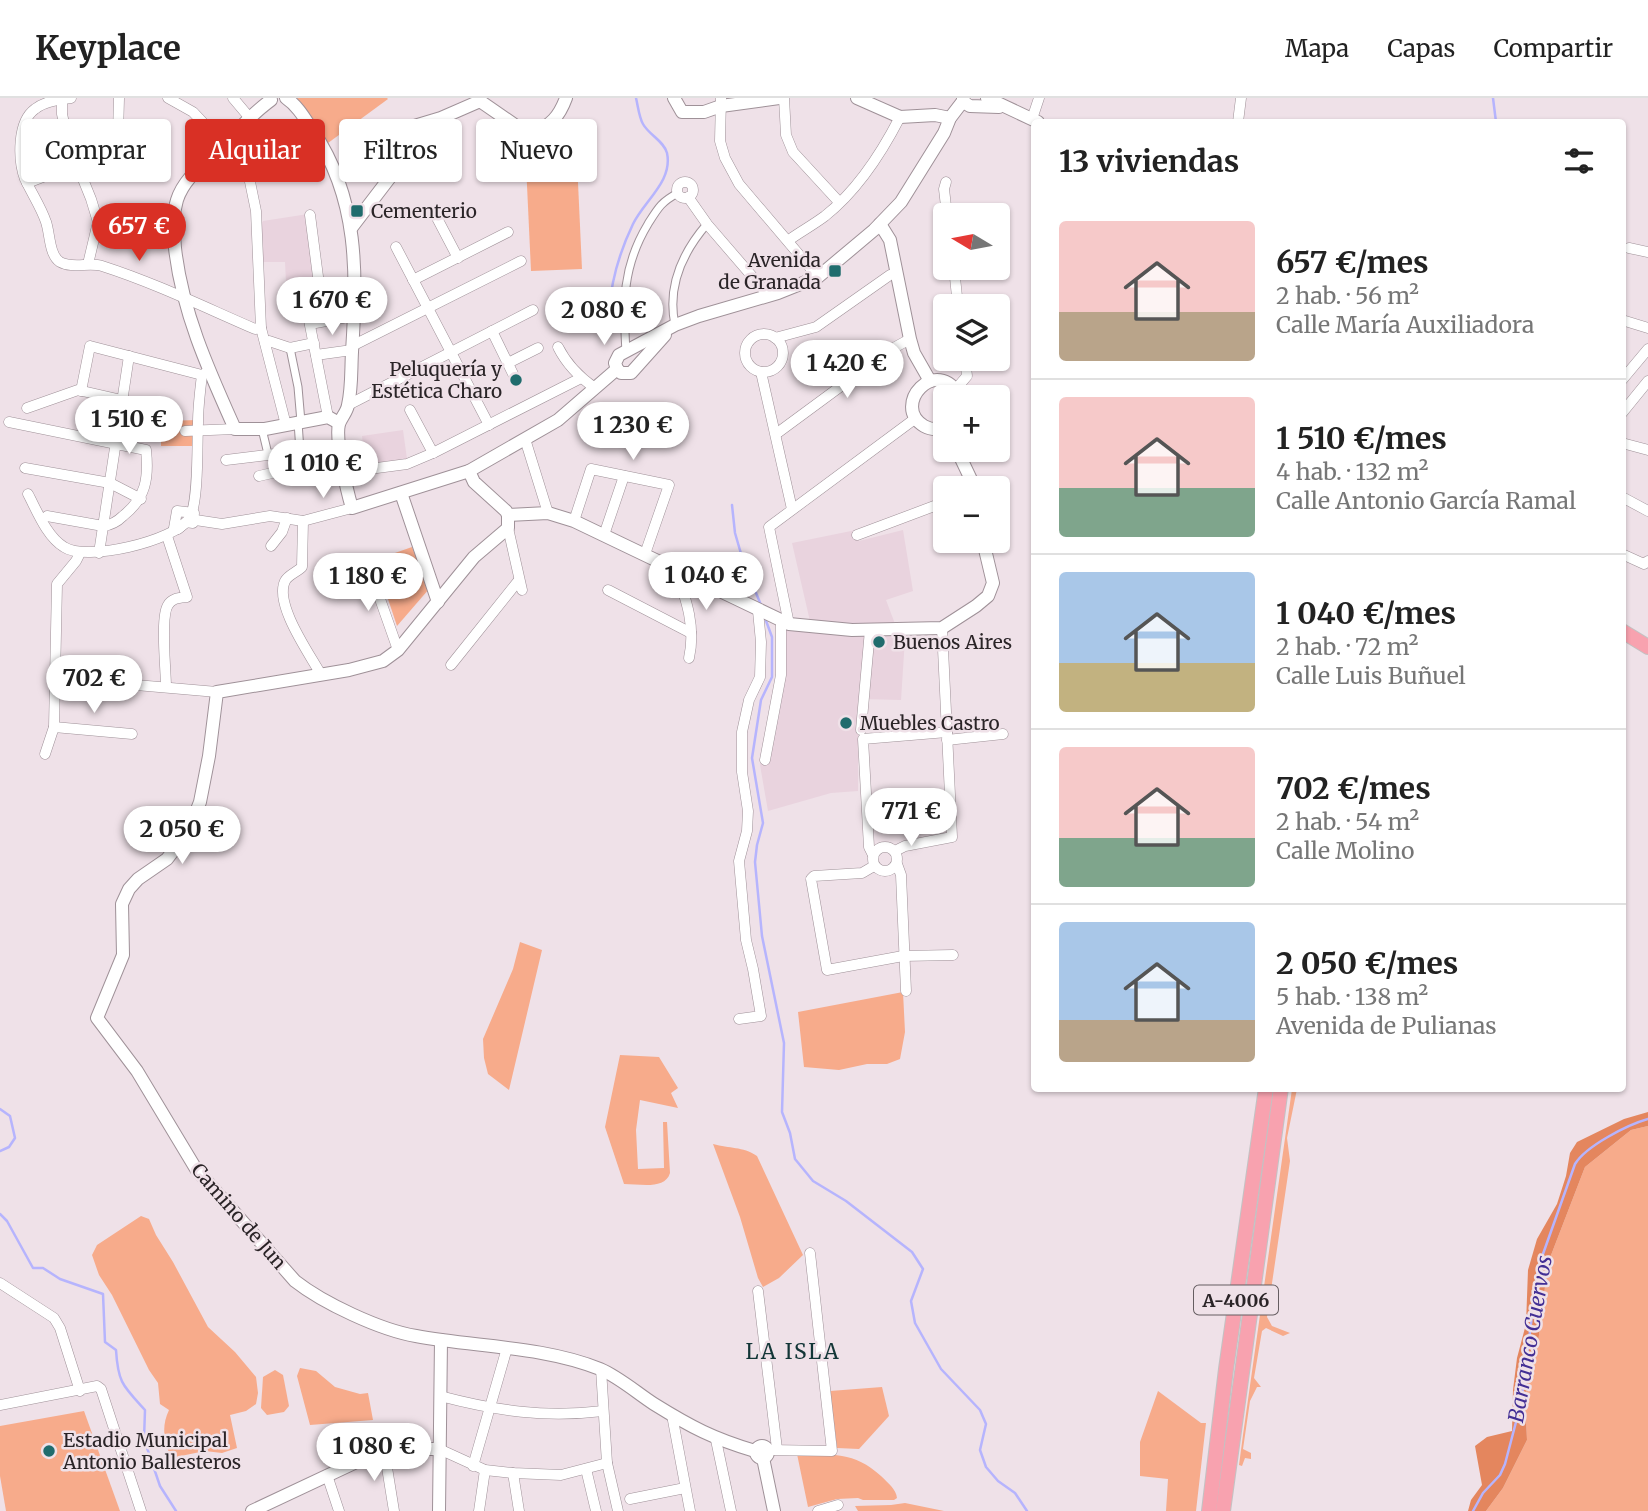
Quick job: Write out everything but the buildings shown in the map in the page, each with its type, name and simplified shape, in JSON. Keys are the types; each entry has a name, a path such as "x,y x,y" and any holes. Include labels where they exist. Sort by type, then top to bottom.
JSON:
{"main road":[{"path":"1626,633 1648,647"},
{"name":"A-4006","path":"1209,1511 1265,1092"},
{"name":"A-4006","path":"1223,1511 1280,1092"}],"street":[{"path":"119,98 119,119"},
{"path":"168,98 193,112 199,119"},
{"path":"233,98 249,117 271,99 280,104 286,98 296,106 325,149 335,170 352,227 355,287 348,405"},
{"path":"352,227 391,176 411,127 441,118 480,101 519,128 533,134 549,126 560,113 566,98"},
{"path":"674,98 682,112 704,112 721,102 782,98 786,135 793,152 839,202"},
{"path":"858,98 901,117 935,115 950,118"},
{"path":"987,98 1031,119"},
{"path":"1035,119 1040,98"},
{"path":"1238,119 1241,98"},
{"path":"63,119 64,99 34,109 25,121 21,156 27,183 46,223 56,258 61,263 99,264 183,295 255,329 261,328"},
{"path":"721,102 720,141 725,158 739,184 818,277"},
{"path":"944,133 950,118 970,102 1003,107"},
{"path":"617,369 616,358 675,325 769,296 818,277 877,227 901,202 944,133 970,102"},
{"path":"789,240 826,215 857,185 882,151 901,117"},
{"path":"84,182 98,222 88,264"},
{"path":"188,182 177,199 174,213 174,238 183,295 206,373 235,429"},
{"path":"249,182 253,191 261,328 295,423 303,466 309,477 407,464 581,378"},
{"path":"946,182 946,203"},
{"path":"627,352 625,287 636,243 662,202 683,195 769,296"},
{"path":"310,215 320,292 355,287"},
{"path":"437,218 458,258"},
{"path":"120,222 174,238"},
{"path":"675,325 671,306 678,271 691,244 707,223"},
{"path":"877,227 893,274 906,340 926,383"},
{"path":"414,280 508,232"},
{"path":"397,247 489,425"},
{"path":"1629,248 1648,252"},
{"path":"316,355 352,348 521,261"},
{"path":"775,338 782,348 781,360 773,370 755,370 745,355 748,343 757,336 763,334 775,338 816,327 893,274"},
{"path":"305,300 352,509"},
{"path":"185,431 262,429 333,420 348,405 533,310"},
{"path":"310,324 353,316"},
{"path":"1626,321 1648,328"},
{"path":"617,369 626,374 634,371 675,325"},
{"path":"492,331 515,378"},
{"path":"776,434 906,340"},
{"path":"265,342 290,348 314,343"},
{"path":"81,391 90,345 206,373"},
{"path":"558,347 565,361 595,388"},
{"path":"290,348 298,387 295,423"},
{"path":"508,363 538,348"},
{"path":"1626,375 1648,349"},
{"path":"627,352 636,358 637,365"},
{"path":"99,553 129,356"},
{"path":"28,494 56,542 67,550 80,553 99,553 171,532 177,511 222,524 270,516 303,521 352,509 469,471 558,420 617,369"},
{"path":"761,372 792,509"},
{"path":"191,517 206,373"},
{"path":"933,429 925,427 916,418 912,403 917,390 926,383 950,385"},
{"path":"1626,408 1647,384"},
{"path":"27,408 81,391 148,406"},
{"path":"410,410 433,453"},
{"path":"765,760 781,675 785,622 769,527 916,418"},
{"path":"9,422 146,450 146,474 141,499 111,525 103,526 47,516"},
{"path":"262,429 268,454"},
{"path":"525,439 548,513"},
{"path":"1626,444 1648,450"},
{"path":"226,460 300,451"},
{"path":"259,476 303,466"},
{"path":"24,468 110,484 141,499"},
{"path":"574,521 592,469 669,485 645,554"},
{"path":"451,665 521,585 508,522 474,482 469,471"},
{"path":"604,535 624,476"},
{"path":"401,493 438,602"},
{"path":"1626,499 1648,511"},
{"path":"857,535 933,506"},
{"path":"222,510 222,524"},
{"path":"55,678 217,692 349,670 383,661 398,650 474,556 508,522 548,513 574,521 785,622 870,630 942,628 976,606 990,592 993,579 986,553"},
{"path":"271,546 282,532 287,518"},
{"path":"303,521 302,567 284,583 284,603 320,673"},
{"path":"166,687 164,615 168,604 175,598 187,597 171,532"},
{"path":"45,754 54,727 57,584 80,553"},
{"path":"1626,556 1646,563"},
{"path":"368,565 398,650"},
{"path":"676,570 691,614 692,644 689,659"},
{"path":"608,590 691,633"},
{"path":"739,1019 761,1016 746,940 740,861 748,811 742,772 742,732 749,700 760,677 758,611"},
{"path":"873,855 880,849 895,851 905,846 952,837 942,628"},
{"path":"861,730 870,630"},
{"name":"Camino de Jun","path":"217,692 200,802 189,830 167,859 138,879 129,889 122,904 123,955 97,1018 137,1071 196,1169 295,1281 305,1289 371,1322 412,1336 507,1348 601,1369 716,1440 766,1452"},
{"path":"54,727 132,734"},
{"path":"874,866 869,847 863,739 1003,734"},
{"path":"895,851 901,875 906,991"},
{"path":"874,866 885,870 893,869 897,864"},
{"path":"874,866 862,873 814,876 811,879 827,970 903,956 953,955"},
{"path":"766,1452 832,1451 810,1253"},
{"path":"0,1283 54,1318 60,1328 80,1391"},
{"path":"758,1291 766,1452 774,1511"},
{"path":"439,1511 441,1340"},
{"path":"473,1465 507,1348"},
{"path":"601,1369 607,1463 618,1511"},
{"path":"0,1405 97,1386 101,1389 141,1511"},
{"path":"440,1396 491,1409 570,1415 603,1411"},
{"path":"672,1415 690,1511"},
{"path":"716,1440 731,1511"},
{"path":"252,1511 273,1506 327,1475 384,1449 439,1449 485,1470 513,1473 561,1475 607,1463"},
{"path":"384,1449 394,1511"},
{"path":"586,1469 596,1511"},
{"path":"479,1511 485,1470"},
{"path":"513,1473 519,1511"},
{"path":"327,1475 339,1511"},
{"path":"630,1499 685,1488"},
{"path":"818,1511 838,1506"}],"shaded area":[{"path":"297,98 388,99 361,119 339,119 339,135 328,143 325,139 325,119 311,119"},
{"path":"527,182 578,182 582,269 531,271"},
{"path":"308,214 316,297 287,302 285,262 262,262 261,224 263,221"},
{"path":"198,420 198,446 161,446 161,421"},
{"path":"403,430 407,459 366,466 362,436"},
{"path":"856,530 859,541 903,530 913,591 886,600 900,637 905,638 901,700 862,699 858,737 858,791 831,793 768,811 760,765 781,669 782,625 812,630 792,543"},
{"path":"412,547 429,589 397,626 375,560"},
{"path":"520,942 542,950 509,1090 488,1074 483,1039 513,969"},
{"path":"903,992 905,1032 900,1059 887,1064 867,1064 839,1070 804,1067 798,1012"},
{"path":"620,1055 659,1057 678,1088 671,1093 678,1108 640,1100 636,1130 638,1169 664,1168 663,1122 667,1122 670,1173 663,1182 657,1184 624,1184 605,1127"},
{"path":"1292,1092 1296,1092 1287,1138 1290,1161 1267,1317 1272,1326 1290,1333 1283,1336 1266,1328 1262,1331 1254,1378 1261,1387 1257,1387 1250,1401 1243,1449 1251,1453 1251,1459 1245,1458 1242,1466 1239,1465"},
{"path":"1648,1112 1648,1126 1631,1130 1585,1167 1548,1263 1537,1351 1525,1396 1527,1440 1503,1488 1486,1511 1468,1511 1471,1500 1482,1485 1475,1446 1487,1437 1512,1431 1517,1358 1526,1324 1528,1270 1537,1239 1557,1204 1570,1153 1577,1142 1624,1119"},
{"path":"1648,1126 1648,1511 1486,1511 1503,1488 1527,1440 1525,1396 1537,1351 1548,1263 1585,1167 1631,1130"},
{"path":"713,1144 741,1149 757,1156 803,1255 779,1278 763,1287 758,1278 740,1217"},
{"path":"141,1216 149,1219 208,1327 235,1352 256,1377 256,1404 246,1411 230,1415 237,1448 222,1453 205,1451 171,1458 164,1434 169,1410 160,1404 158,1383 99,1275 92,1255 97,1245"},
{"path":"300,1368 316,1371 335,1387 360,1394 368,1393 373,1420 310,1425 297,1376"},
{"path":"275,1370 283,1375 289,1406 284,1412 267,1415 261,1408 263,1377"},
{"path":"882,1387 889,1416 859,1449 837,1448 830,1391"},
{"path":"1158,1391 1201,1423 1206,1423 1196,1511 1166,1511 1168,1479 1140,1476 1140,1442"},
{"name":"Estadio Municipal Antonio Ballesteros","path":"84,1411 120,1511 6,1511 0,1476 0,1426"},
{"path":"797,1454 852,1458 871,1468 889,1484 897,1498 837,1499 808,1507"},
{"path":"905,1503 944,1511 858,1511 855,1506 891,1505"}],"waterway":[{"path":"609,312 614,278 624,245 638,215 662,181 668,163 665,149 642,121 636,98"},
{"path":"1493,98 1496,119"},
{"path":"732,505 735,533 761,605"},
{"path":"765,618 772,637 772,677 761,700 752,758 763,823 755,862 762,936 784,1043 782,1112 790,1133 795,1159 813,1181 846,1201 912,1252 923,1269 911,1301 915,1323 941,1369 980,1410 986,1424 980,1450 986,1467 998,1481 1015,1493 1027,1511"},
{"path":"0,1109 10,1116 15,1138 9,1147 0,1151"},
{"name":"Barranco Cuervos","path":"1473,1511 1505,1464 1521,1403 1538,1268 1575,1164 1588,1150 1608,1137 1648,1119"},
{"path":"0,1214 7,1221 33,1268 43,1268 60,1279 103,1294 105,1342 116,1350 120,1377 131,1395 145,1410 144,1439 160,1486 176,1511"}],"place":[{"name":"Cementerio","path":"357,211"},
{"name":"Avenida de Granada","path":"835,271"},
{"name":"Peluquería y Estética Charo","path":"516,380"},
{"name":"Buenos Aires","path":"879,642"},
{"name":"Muebles Castro","path":"846,723"},
{"name":"Estadio Municipal Antonio Ballesteros","path":"49,1451"}],"district":[{"name":"LA ISLA","path":"793,1351"}]}
